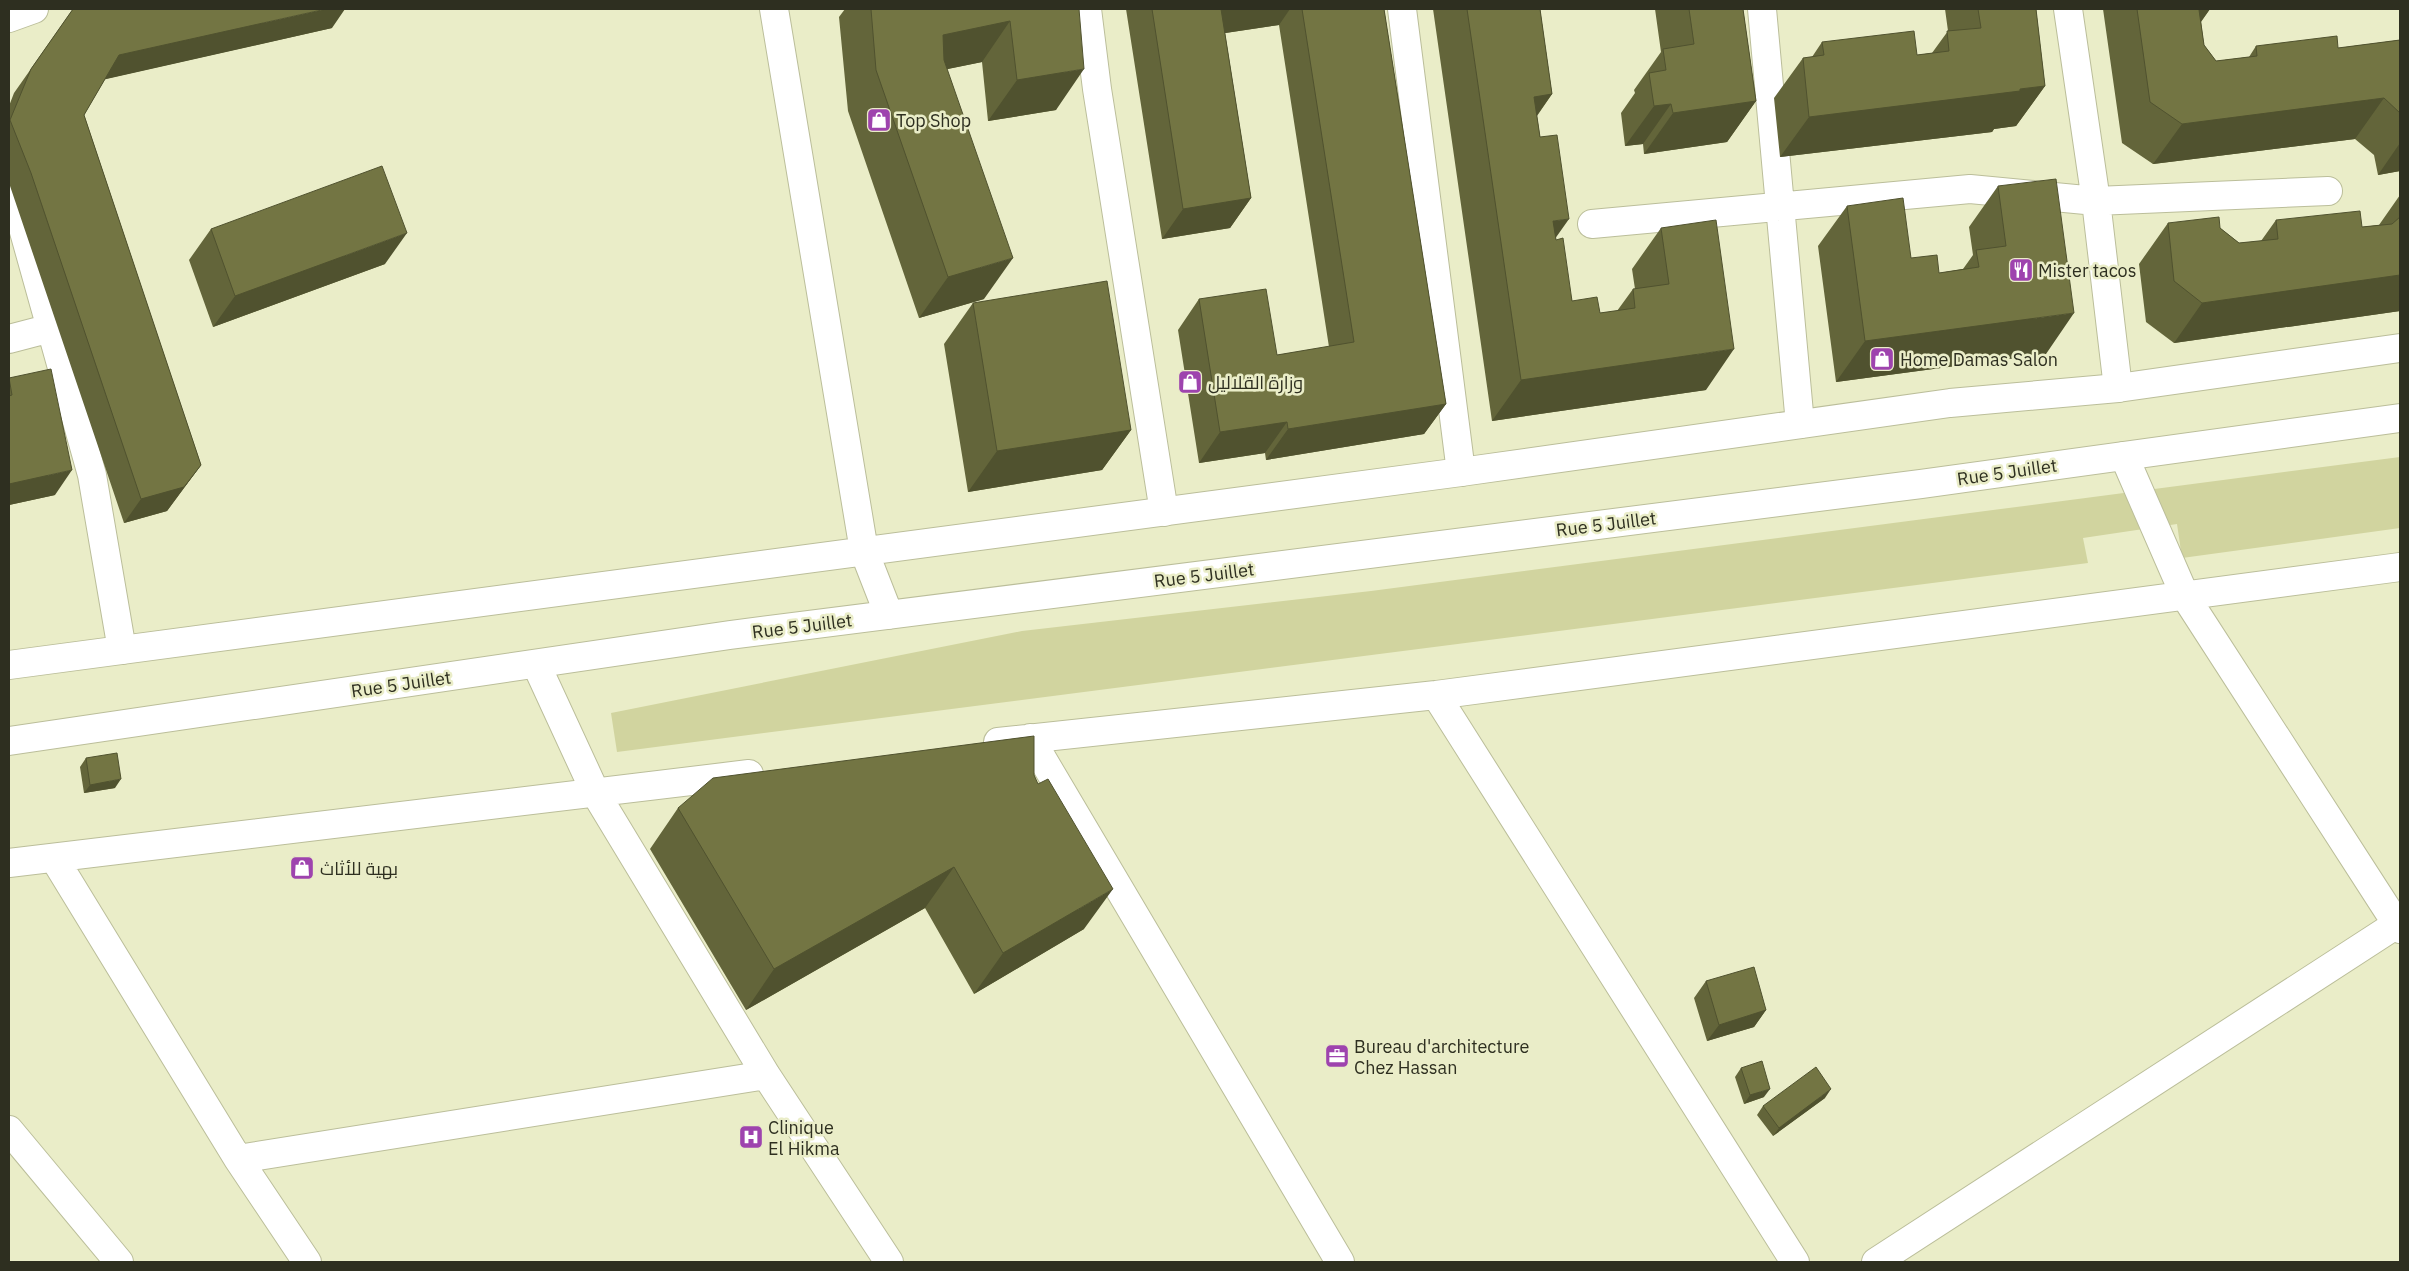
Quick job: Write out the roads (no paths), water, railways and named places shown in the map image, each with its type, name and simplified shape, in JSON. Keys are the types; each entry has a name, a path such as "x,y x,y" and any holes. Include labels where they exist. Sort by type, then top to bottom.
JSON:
{"street":[{"path":"9,18 34,9"},
{"path":"774,9 864,551 889,615"},
{"path":"1087,9 1098,98 1164,512"},
{"path":"1402,9 1460,472"},
{"path":"1762,9 1782,206 1800,424"},
{"path":"2068,9 2096,201 2118,388"},
{"path":"9,178 92,475 122,650"},
{"path":"1592,224 1970,189 2096,201 2328,190"},
{"path":"9,339 51,328"},
{"path":"9,665 1460,472 1950,402 2118,388 2400,348"},
{"name":"Rue 5 Juillet","path":"9,741 730,635 1921,484 2400,418"},
{"path":"1876,1262 2399,927 2186,596 2124,456"},
{"path":"971,746 1030,738 1436,696 2400,567"},
{"path":"536,664 596,794 766,1075 889,1262"},
{"path":"1436,696 1795,1262"},
{"path":"1030,738 1340,1262"},
{"path":"9,863 596,794 774,771"},
{"path":"54,858 238,1159 307,1262"},
{"path":"238,1159 766,1075"},
{"path":"14,1144 119,1262"}],"place":[{"name":"Top Shop","path":"879,120"},
{"name":"Mister tacos","path":"2021,270"},
{"name":"Home Damas Salon","path":"1882,359"},
{"name":"وزارة القلاليل","path":"1190,382"},
{"name":"بهية للأثاث","path":"302,868"},
{"name":"Bureau d'architecture Chez Hassan","path":"1337,1056"},
{"name":"Clinique El Hikma","path":"751,1137"}]}
